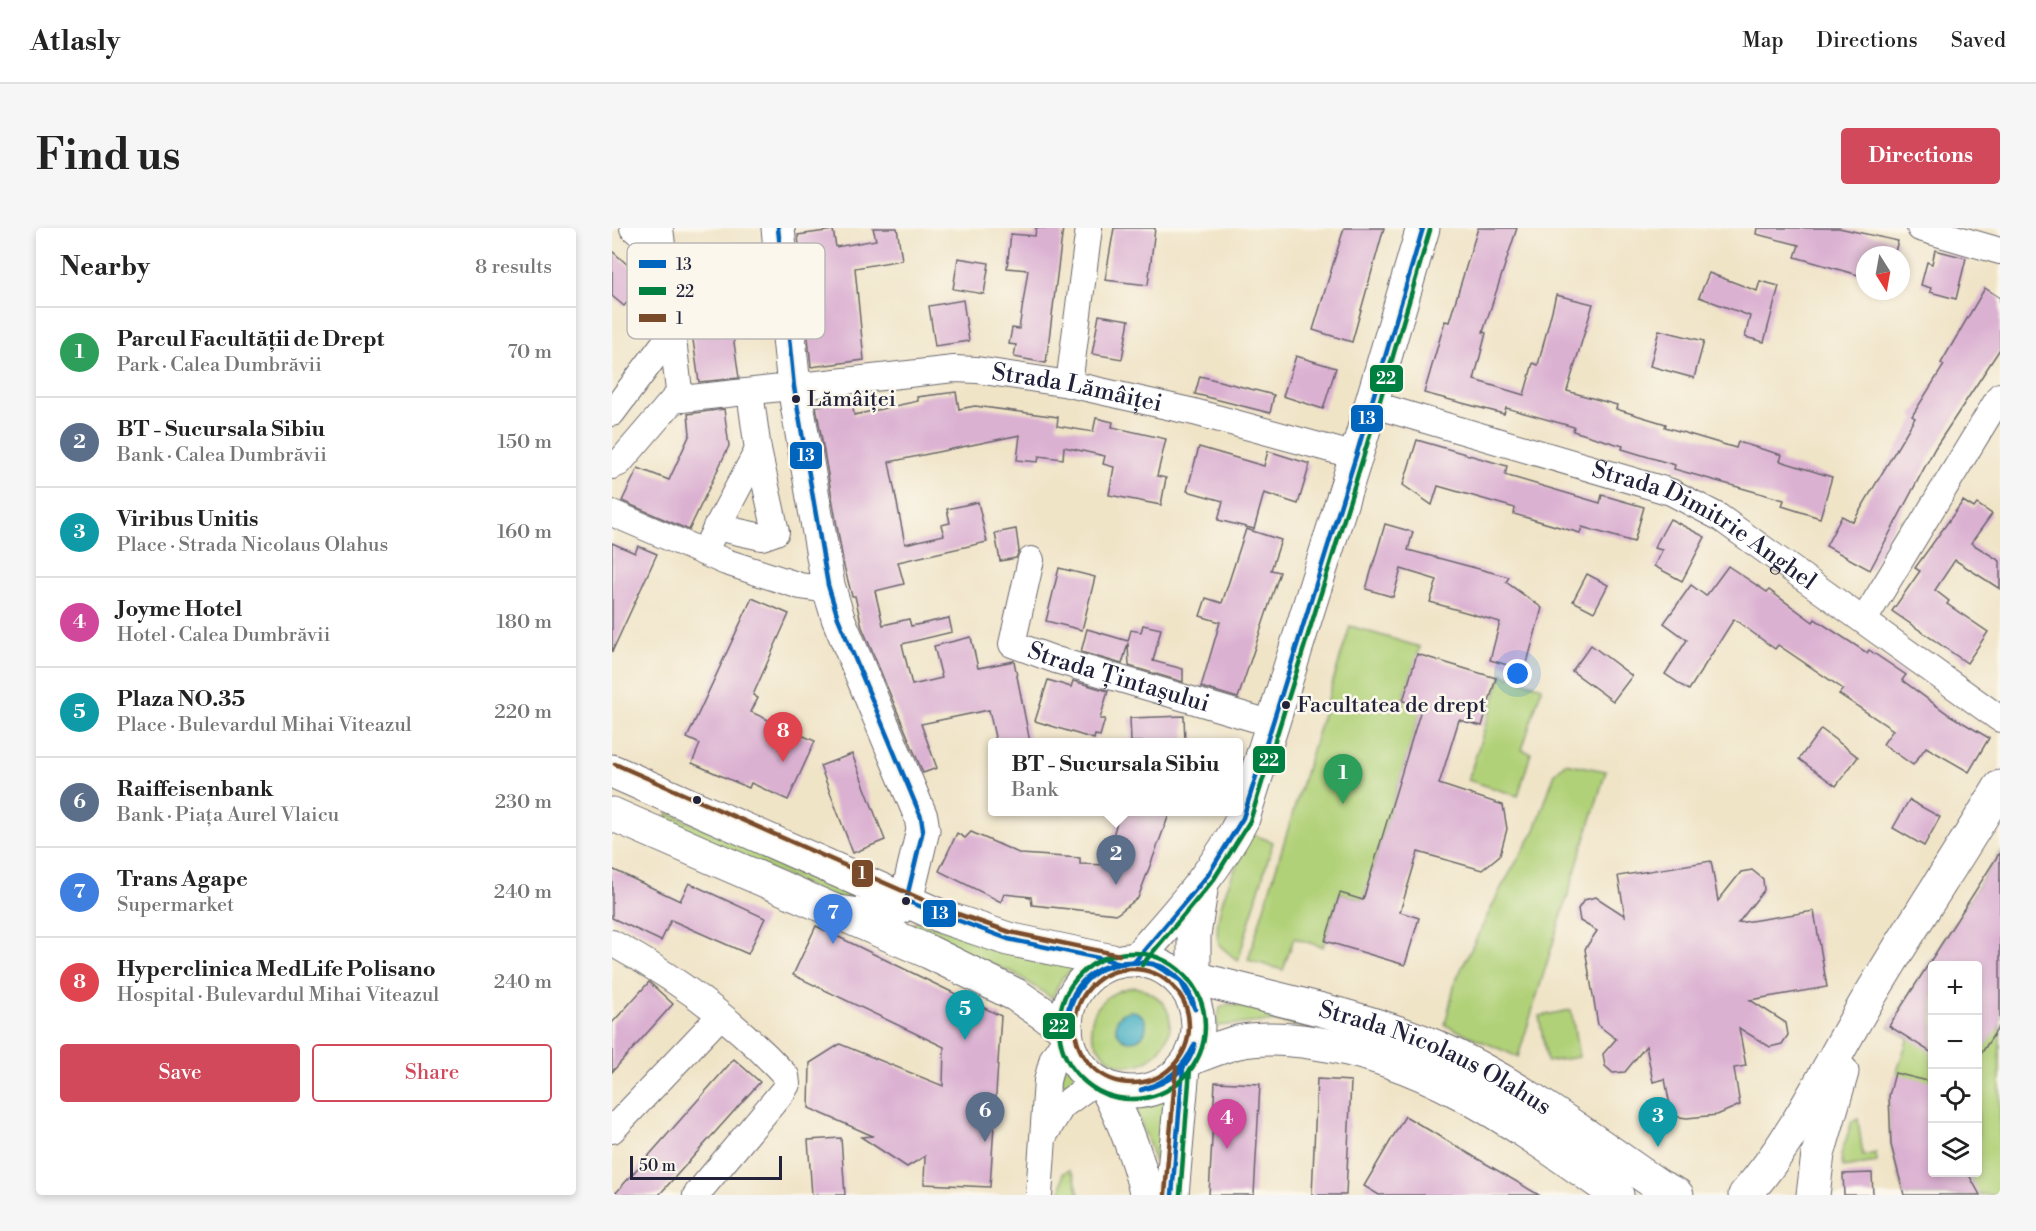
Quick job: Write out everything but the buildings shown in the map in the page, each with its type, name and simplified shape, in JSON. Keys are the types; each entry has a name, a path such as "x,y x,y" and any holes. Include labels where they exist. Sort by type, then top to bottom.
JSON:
{"main road":[{"path":"1148,1195 1134,1145 1120,1112 1101,1084 1080,1066 1067,1032 1070,1004 1080,986 1093,973 1126,961 1202,882 1230,843 1243,818 1356,456 1423,228"},
{"path":"789,339 794,387 828,585 838,618 921,817 923,830 906,901 896,911 879,915 832,911"},
{"path":"612,771 906,901 1008,939 1126,961 1148,962 1186,984"},
{"path":"1746,1195 1790,1132 1868,998 2000,787"},
{"path":"661,837 656,821 659,808 679,802"},
{"path":"612,814 929,952 998,986 1067,1032"},
{"path":"1172,1195 1187,1063 1199,1025 1186,984 1202,882"},
{"name":"Strada Nicolaus Olahus","path":"1186,984 1374,1025 1436,1047 1517,1090 1659,1186 1677,1195"},
{"path":"1813,1195 1818,1154 1828,1113 1868,998"},
{"name":"Strada Nicolaus Olahus","path":"1187,1063 1238,1042 1280,1040 1327,1045 1368,1054 1420,1073 1483,1104 1617,1195"},
{"path":"1101,1084 1129,1092 1153,1089 1164,1084 1187,1063"}],"street":[{"path":"633,228 659,242 779,242"},
{"path":"1070,384 1089,228"},
{"path":"1920,228 2000,251"},
{"path":"612,413 668,339"},
{"path":"612,466 619,463 667,404 680,399 673,339"},
{"name":"Strada Lămâiței","path":"680,399 954,369 1015,374 1194,412 1356,456"},
{"path":"717,527 762,537 776,532 758,450 750,392"},
{"path":"1864,620 2000,396"},
{"name":"Strada Dimitrie Anghel","path":"1371,404 1671,492 1719,517 2000,719"},
{"path":"704,553 758,450"},
{"path":"612,513 704,553 800,586 814,588 828,585"},
{"name":"Strada Țintașului","path":"1031,560 1012,644 1056,660 1273,724"},
{"path":"612,943 673,980 720,1016 786,1076 787,1084 706,1192"},
{"path":"612,1131 720,1016"},
{"path":"1039,1195 1050,1066 1067,1032"},
{"path":"1043,1140 1053,1117 1062,1106 1101,1084"}],"green space":[{"path":"1350,626 1420,647 1403,700 1422,707 1363,900 1340,893 1323,947 1294,938 1283,970 1248,960"},
{"path":"1502,674 1542,687 1522,750 1531,753 1518,796 1468,780"},
{"path":"1565,763 1606,771 1518,1057 1445,1025 1455,982 1501,888 1535,830 1555,773"},
{"path":"668,813 890,905 838,900 664,821"},
{"path":"1251,834 1273,842 1238,961 1219,945 1218,918 1227,889"},
{"path":"2000,852 2000,1195 1904,1195 1891,1145 1889,1096 1908,1038 1889,1026 1928,965 1928,1177 1982,1177 1982,961 1930,961"},
{"path":"916,921 1076,967 1062,978 1052,998 1014,973 933,942 910,928"},
{"path":"1135,987 1158,998 1169,1014 1169,1031 1162,1047 1148,1060 1132,1066 1114,1062 1098,1047 1091,1026 1093,1016 1105,999 1124,989","holes":["1121,1014 1140,1014 1146,1026 1117,1032 1116,1026"]},
{"path":"1228,1004 1392,1045 1275,1021 1216,1026 1220,1008"},
{"path":"1571,1010 1579,1057 1547,1062 1539,1016"},
{"path":"1067,1061 1073,1061 1081,1076 1063,1088 1061,1074"},
{"path":"1165,1094 1161,1184 1151,1149 1132,1101 1134,1098"},
{"path":"1858,1119 1863,1156 1876,1153 1877,1162 1843,1167 1841,1155 1852,1121"},
{"path":"1069,1170 1074,1175 1079,1195 1061,1195 1063,1173"}],"water":[{"path":"1131,1011 1137,1012 1145,1020 1145,1032 1137,1040 1131,1041 1125,1040 1117,1032 1116,1026 1117,1020 1125,1012"}],"transit line":[{"name":"13","path":"778,228 780,243"},
{"name":"13","path":"1136,960 1208,875 1243,818 1356,456 1423,228"},
{"name":"22","path":"1142,965 1214,879 1250,821 1363,458 1430,230"},
{"name":"13","path":"789,339 794,387 828,585 838,618 921,817 923,830 906,901 1008,939 1117,962"},
{"name":"1","path":"615,764 946,910 1010,932 1119,955"},
{"name":"22","path":"1132,953 1160,958 1184,974 1200,998 1205,1026 1200,1054 1184,1078 1160,1094 1132,1099 1104,1094 1080,1078 1064,1054 1059,1026 1064,998 1080,974 1104,958 1132,953"},
{"name":"13","path":"1066,1023 1069,1006 1075,992 1094,972 1121,963 1152,964"},
{"name":"13","path":"1066,1023 1077,993 1095,973 1120,964 1152,964"},
{"name":"13","path":"1153,964 1168,970 1180,980 1190,994 1195,1009"},
{"name":"13","path":"1153,964 1180,980 1195,1009"},
{"name":"1","path":"1132,969 1154,973 1164,978 1180,994 1185,1004 1189,1026 1185,1048 1180,1058 1164,1074 1154,1079 1132,1083 1110,1079 1100,1074 1084,1058 1079,1048 1075,1026 1079,1004 1084,994 1100,978 1110,973 1132,969"},
{"name":"13","path":"1141,1090 1159,1083 1179,1068 1195,1044"},
{"name":"13","path":"1141,1090 1175,1075 1188,1062 1195,1044"},
{"name":"1","path":"1165,1194 1176,1067"},
{"name":"13","path":"1172,1195 1183,1068"},
{"name":"22","path":"1180,1195 1190,1069"}],"place":[{"name":"Lămâiței","path":"796,399"},
{"name":"Facultatea de drept","path":"1286,705"},
{"name":"Hyperclinica MedLife Polisano","path":"783,762"},
{"name":"Parcul Facultății de Drept","path":"1343,804"},
{"name":"BT - Sucursala Sibiu","path":"1116,885"},
{"name":"Trans Agape","path":"833,944"},
{"name":"Plaza NO.35","path":"965,1040"},
{"name":"Raiffeisenbank","path":"985,1142"},
{"name":"Viribus Unitis","path":"1658,1147"},
{"name":"Joyme Hotel","path":"1227,1149"}]}
